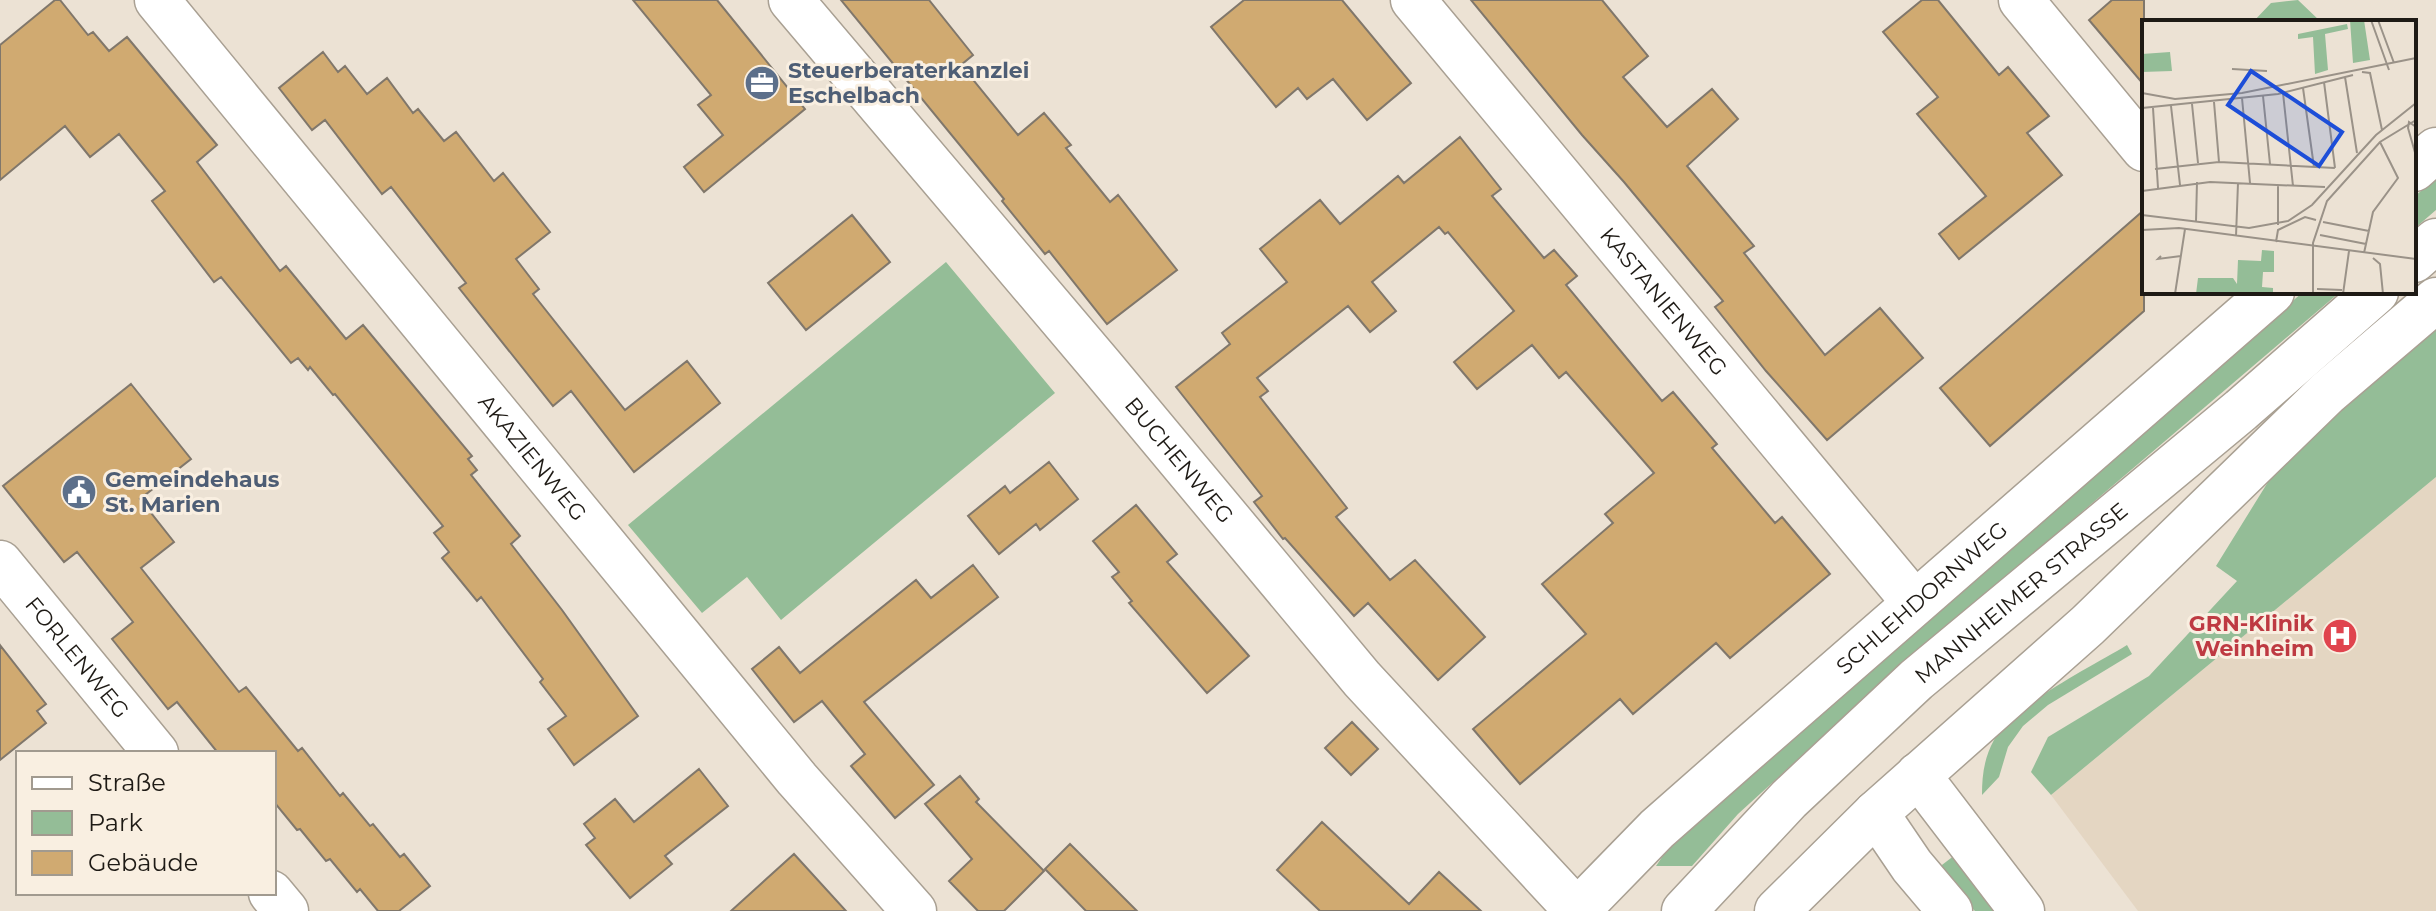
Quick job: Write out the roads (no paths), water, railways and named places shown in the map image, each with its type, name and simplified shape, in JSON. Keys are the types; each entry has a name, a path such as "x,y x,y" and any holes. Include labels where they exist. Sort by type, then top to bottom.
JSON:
{"street":[{"name":"AKAZIENWEG","path":"157,0 788,768 914,911"},
{"name":"BUCHENWEG","path":"791,0 1362,679 1577,911"},
{"name":"KASTANIENWEG","path":"1413,0 1914,602"},
{"path":"2021,0 2142,147"},
{"path":"2416,167 2436,150"},
{"path":"2416,258 2436,241"},
{"name":"SCHLEHDORNWEG","path":"1577,911 1657,829 2266,294"},
{"name":"MANNHEIMER STRASSE","path":"1684,911 1789,799 1916,680 2241,410 2374,294"},
{"path":"1777,911 1876,813 2088,625 2327,393 2436,300"},
{"name":"FORLENWEG","path":"0,563 154,751"},
{"path":"1852,741 1918,775 2022,911"},
{"path":"1852,741 1876,813 1912,866 1950,911"},
{"path":"273,895 286,911"}],"place":[{"name":"Steuerberaterkanzlei Eschelbach","path":"762,83"},
{"name":"Gemeindehaus St. Marien","path":"79,492"},
{"name":"GRN-Klinik Weinheim","path":"2340,636"}]}
